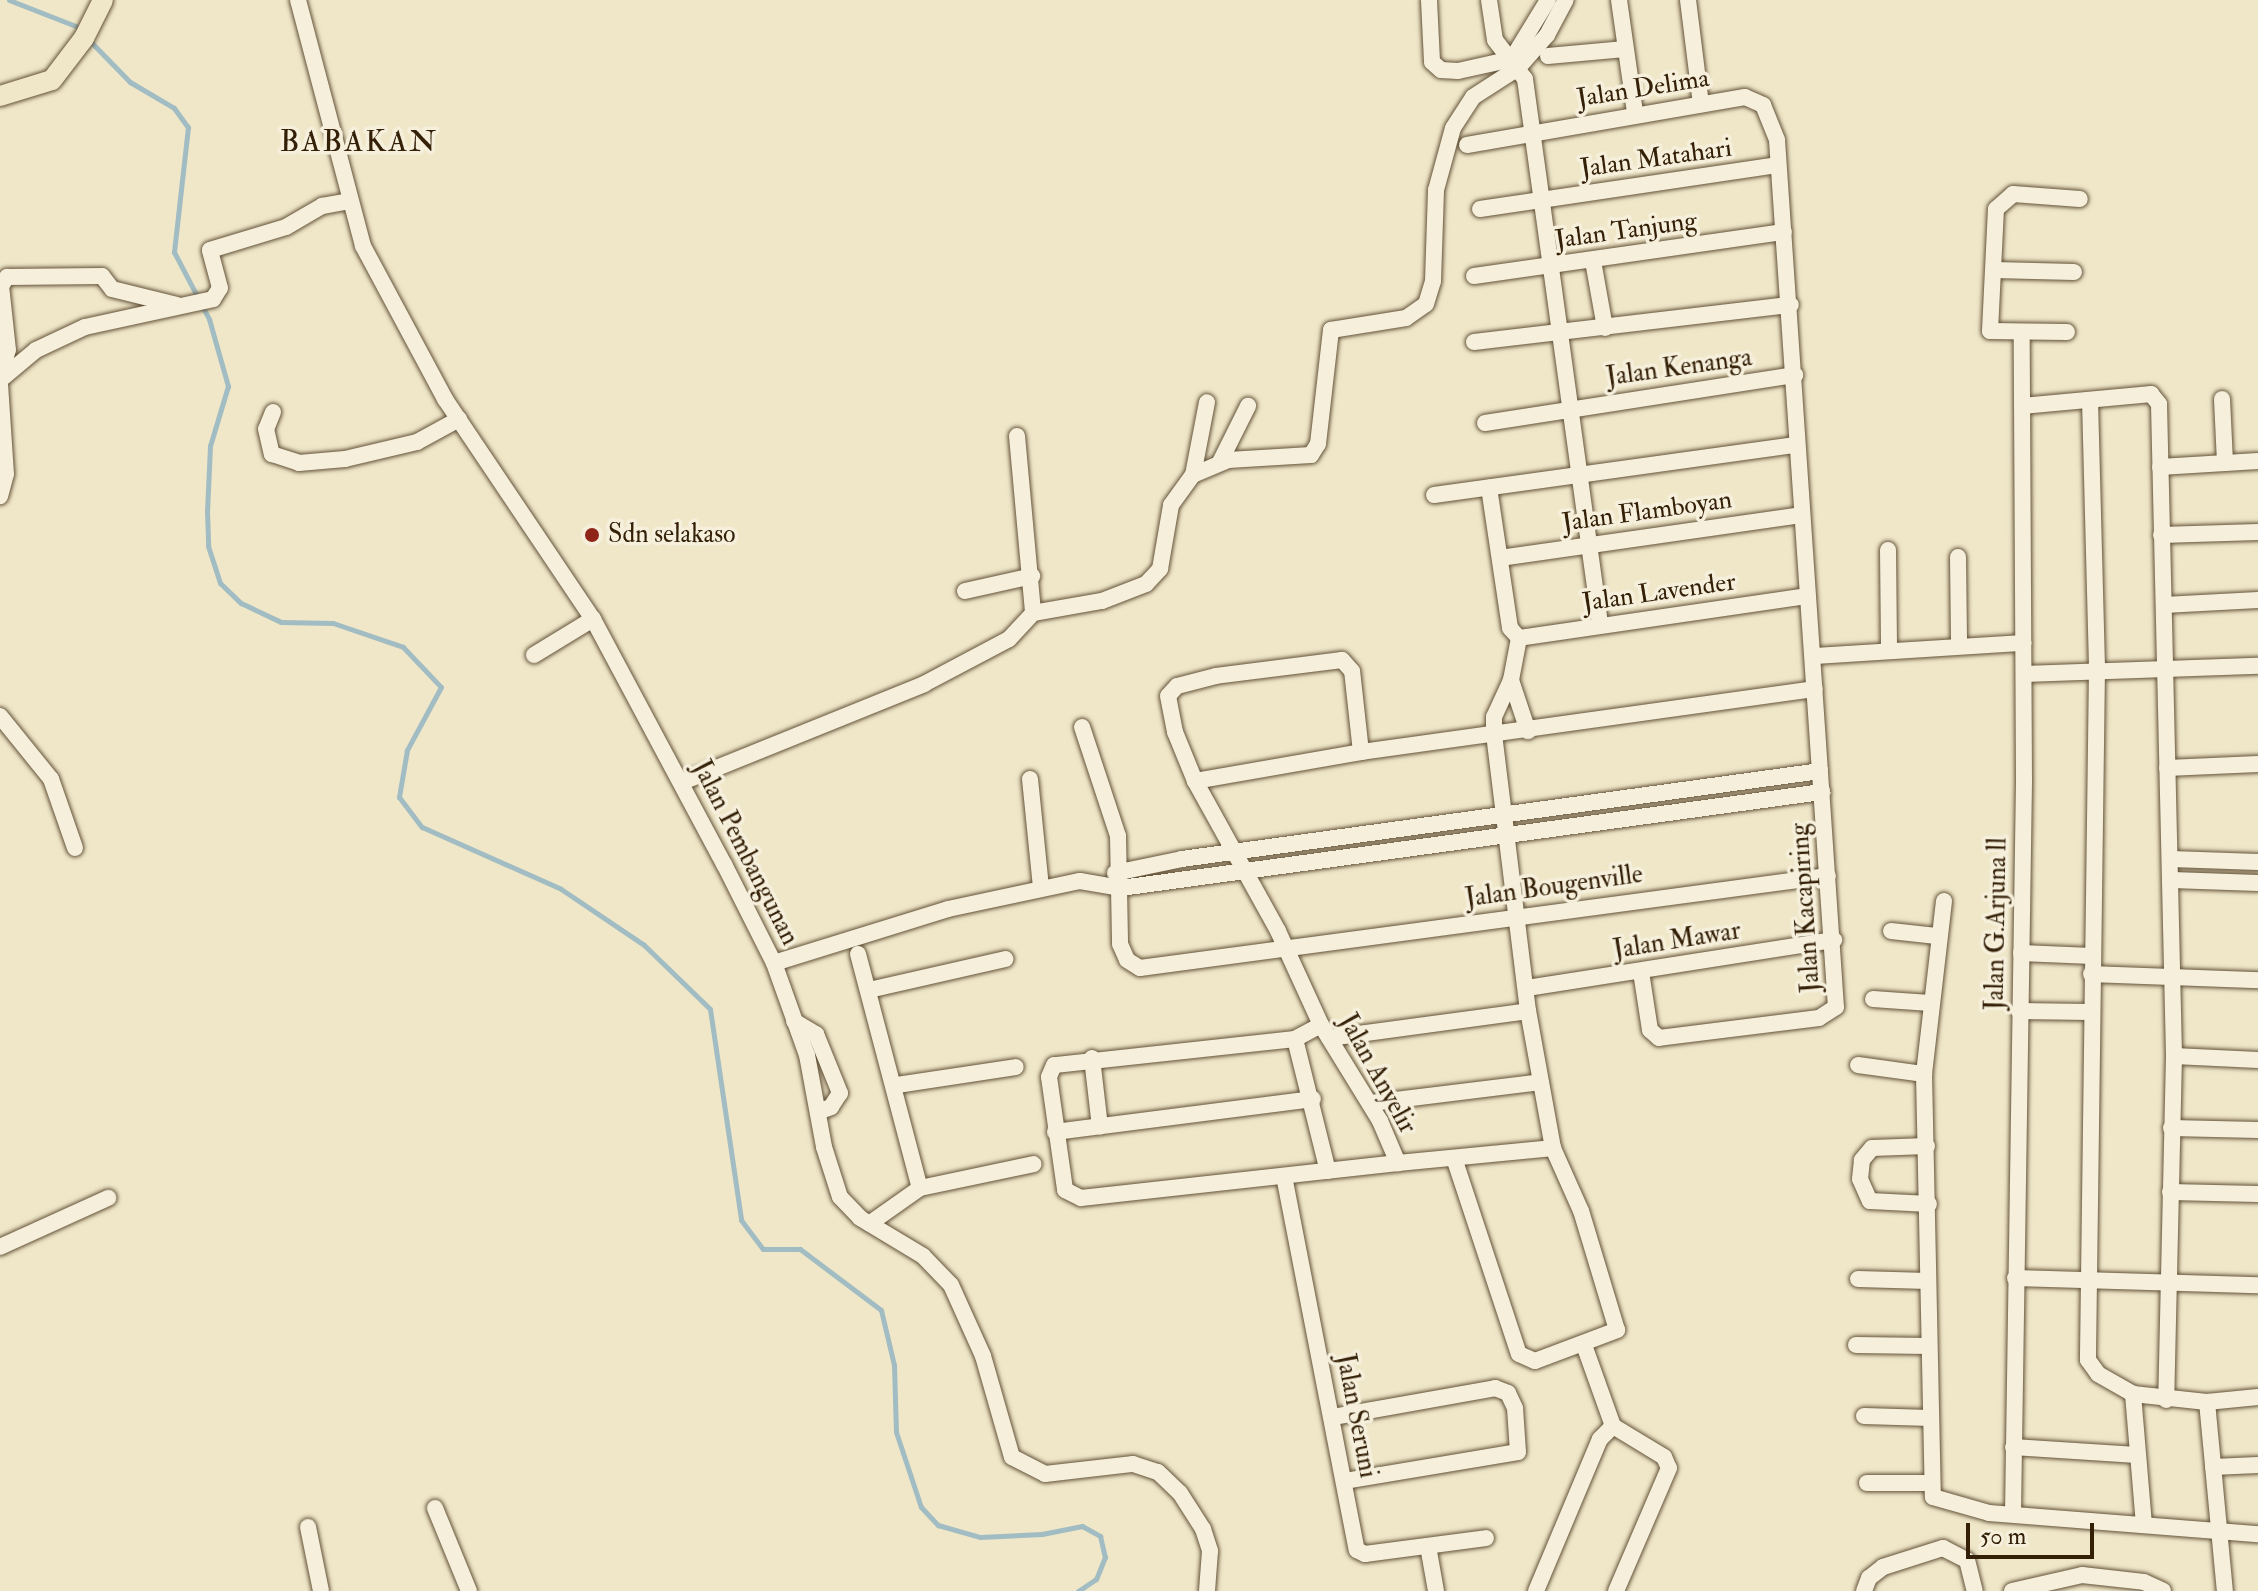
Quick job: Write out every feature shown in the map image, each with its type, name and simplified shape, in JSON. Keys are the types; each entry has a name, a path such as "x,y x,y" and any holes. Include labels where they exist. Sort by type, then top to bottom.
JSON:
{"main road":[{"path":"0,96 52,80 84,38 102,3"}],"street":[{"name":"Jalan Pembangunan","path":"298,0 363,246 459,419 593,619 682,782 774,963 794,1021 840,1197 869,1224 913,1248 951,1285 983,1356 1012,1457 1045,1474 1133,1464 1158,1472 1180,1493 1203,1529 1210,1551 1207,1591"},
{"path":"1429,0 1431,59 1436,68 1472,70 1515,64"},
{"path":"1489,0 1495,40 1515,64 1534,131 1600,624"},
{"path":"1515,64 1548,0"},
{"path":"1193,475 1220,462 1298,460 1315,451 1331,330 1406,318 1426,304 1444,149 1473,97 1547,35 1566,0"},
{"path":"1619,0 1635,113"},
{"path":"1688,0 1701,104"},
{"path":"1548,56 1625,49"},
{"name":"Jalan Delima","path":"1467,145 1635,113 1745,97 1763,105 1777,140 1777,165"},
{"name":"Jalan Matahari","path":"1480,209 1777,165"},
{"name":"Jalan Kacapiring","path":"1641,972 1650,1030 1659,1038 1819,1018 1836,1007 1815,656 1807,596 1796,445 1791,305 1777,165"},
{"path":"2067,332 2022,336 1990,331 2000,200 2013,194 2080,199"},
{"path":"0,381 36,350 76,330 184,306 220,292 210,250 286,227 322,206 351,201"},
{"name":"Jalan Tanjung","path":"1474,276 1784,232"},
{"path":"1593,261 1605,328"},
{"path":"1994,270 2074,272"},
{"path":"0,496 6,474 0,381 8,350 1,286 3,277 102,276 112,289 184,306"},
{"path":"1474,342 1791,305"},
{"name":"Jalan G.Arjuna ll","path":"2013,1514 2024,674 2022,336"},
{"name":"Jalan Kenanga","path":"1485,423 1795,375"},
{"path":"2022,406 2157,397 2172,880 2174,1056 2166,1400"},
{"path":"2222,399 2225,463"},
{"path":"2090,400 2097,668 2089,1012 2088,1360 2098,1374 2133,1394 2166,1400 2207,1402 2258,1397"},
{"path":"682,782 955,669 1009,639 1033,613 1102,601 1146,584 1160,569 1171,505 1193,475 1207,402"},
{"path":"1220,462 1248,406"},
{"path":"273,412 266,429 272,454 299,463 345,459 417,442 459,419"},
{"path":"1017,436 1023,481 1021,527 1032,576 1033,613"},
{"path":"1434,495 1796,445"},
{"path":"2160,467 2258,461"},
{"path":"1455,1161 1519,1354 1535,1361 1612,1334 1619,1323 1553,1148 1528,1011 1520,916 1494,736 1494,717 1511,680 1519,638 1510,628 1489,488"},
{"name":"Jalan Flamboyan","path":"1500,558 1801,515"},
{"path":"2161,535 2258,532"},
{"path":"1888,550 1889,649"},
{"path":"1958,557 1959,645"},
{"path":"965,591 1032,576"},
{"name":"Jalan Lavender","path":"1519,638 1807,596"},
{"path":"2164,605 2258,600"},
{"path":"534,655 593,619"},
{"path":"1815,656 2024,643"},
{"name":"Jalan Anyelir","path":"1361,752 1352,671 1345,661 1216,676 1177,686 1168,696 1175,732 1195,781 1286,947 1312,1033 1371,1103 1392,1164 1455,1161 1553,1148"},
{"path":"2024,674 2097,668 2258,666"},
{"path":"1511,680 1528,731"},
{"path":"1195,781 1361,752 1494,736 1815,689"},
{"path":"0,716 51,779 75,848"},
{"path":"1082,727 1118,836 1121,888"},
{"path":"2167,768 2258,764"},
{"path":"1100,882 1122,869 1613,803 1820,771"},
{"path":"1030,779 1041,888"},
{"path":"1704,789 1705,807"},
{"path":"774,963 948,909 1041,888 1100,882 1121,888 1822,792"},
{"path":"1613,803 1614,821"},
{"path":"1413,830 1415,849"},
{"path":"1337,840 1340,860"},
{"path":"2171,859 2258,862"},
{"name":"Jalan Bougenville","path":"1121,888 1120,944 1133,966 1828,876"},
{"path":"2172,880 2258,883"},
{"path":"1944,901 1937,936 1924,1074 1929,1204 1930,1483 1938,1500 2013,1514 2258,1534"},
{"path":"1891,931 1937,936"},
{"name":"Jalan Mawar","path":"1527,988 1834,940"},
{"path":"2021,953 2092,956"},
{"path":"858,954 897,1085 920,1188"},
{"path":"869,990 1006,959"},
{"path":"2091,974 2258,980"},
{"path":"1873,999 1930,1003"},
{"path":"1392,1164 1073,1198 1063,1185 1050,1070 1062,1061 1528,1011"},
{"path":"2019,1011 2089,1012"},
{"path":"794,1021 816,1034 840,1093 831,1107 818,1112"},
{"path":"1312,1033 1313,1099 1328,1171"},
{"path":"2174,1056 2258,1060"},
{"path":"1092,1058 1100,1127"},
{"path":"1858,1065 1924,1074"},
{"path":"897,1085 1016,1067"},
{"path":"1371,1103 1541,1082"},
{"path":"1055,1132 1313,1099"},
{"path":"2171,1128 2258,1130"},
{"path":"1927,1146 1872,1148 1862,1160 1860,1179 1870,1201 1929,1204"},
{"path":"869,1224 920,1188 1034,1164"},
{"name":"Jalan Seruni","path":"1284,1176 1360,1553 1428,1546"},
{"path":"2170,1192 2258,1194"},
{"path":"0,1247 108,1198"},
{"path":"2015,1278 2258,1285"},
{"path":"1858,1279 1928,1281"},
{"path":"1584,1345 1613,1426 1664,1457 1669,1468 1616,1591"},
{"path":"1856,1345 1928,1346"},
{"path":"1333,1417 1495,1388 1508,1393 1515,1408 1518,1452 1345,1481"},
{"path":"2133,1394 2144,1525"},
{"path":"2207,1402 2225,1591"},
{"path":"1864,1416 1930,1418"},
{"path":"1536,1591 1600,1439 1613,1426"},
{"path":"2013,1447 2137,1455"},
{"path":"2213,1467 2258,1465"},
{"path":"1867,1483 1930,1483"},
{"path":"435,1508 469,1591"},
{"path":"308,1527 321,1591"},
{"path":"1436,1591 1428,1546 1486,1538"},
{"path":"1864,1591 1869,1578 1883,1567 1943,1548 1967,1560 1975,1591"},
{"path":"2012,1591 2082,1575 2162,1590"}],"waterway":[{"path":"9,0 81,28"},
{"path":"89,40 130,82 174,108 188,127 174,252 209,319 228,386 210,446 207,511 208,546 220,583 241,603 281,622 333,623 403,647 441,687 407,750 399,797 422,827 561,889 644,945 710,1009 741,1220 763,1249 800,1249 881,1310 894,1365 896,1432 921,1507 938,1525 980,1537 1042,1534 1082,1526 1100,1536 1105,1557 1096,1579 1078,1591"}],"place":[{"name":"Sdn selakaso","path":"592,535"}],"district":[{"name":"BABAKAN","path":"359,142"}]}
